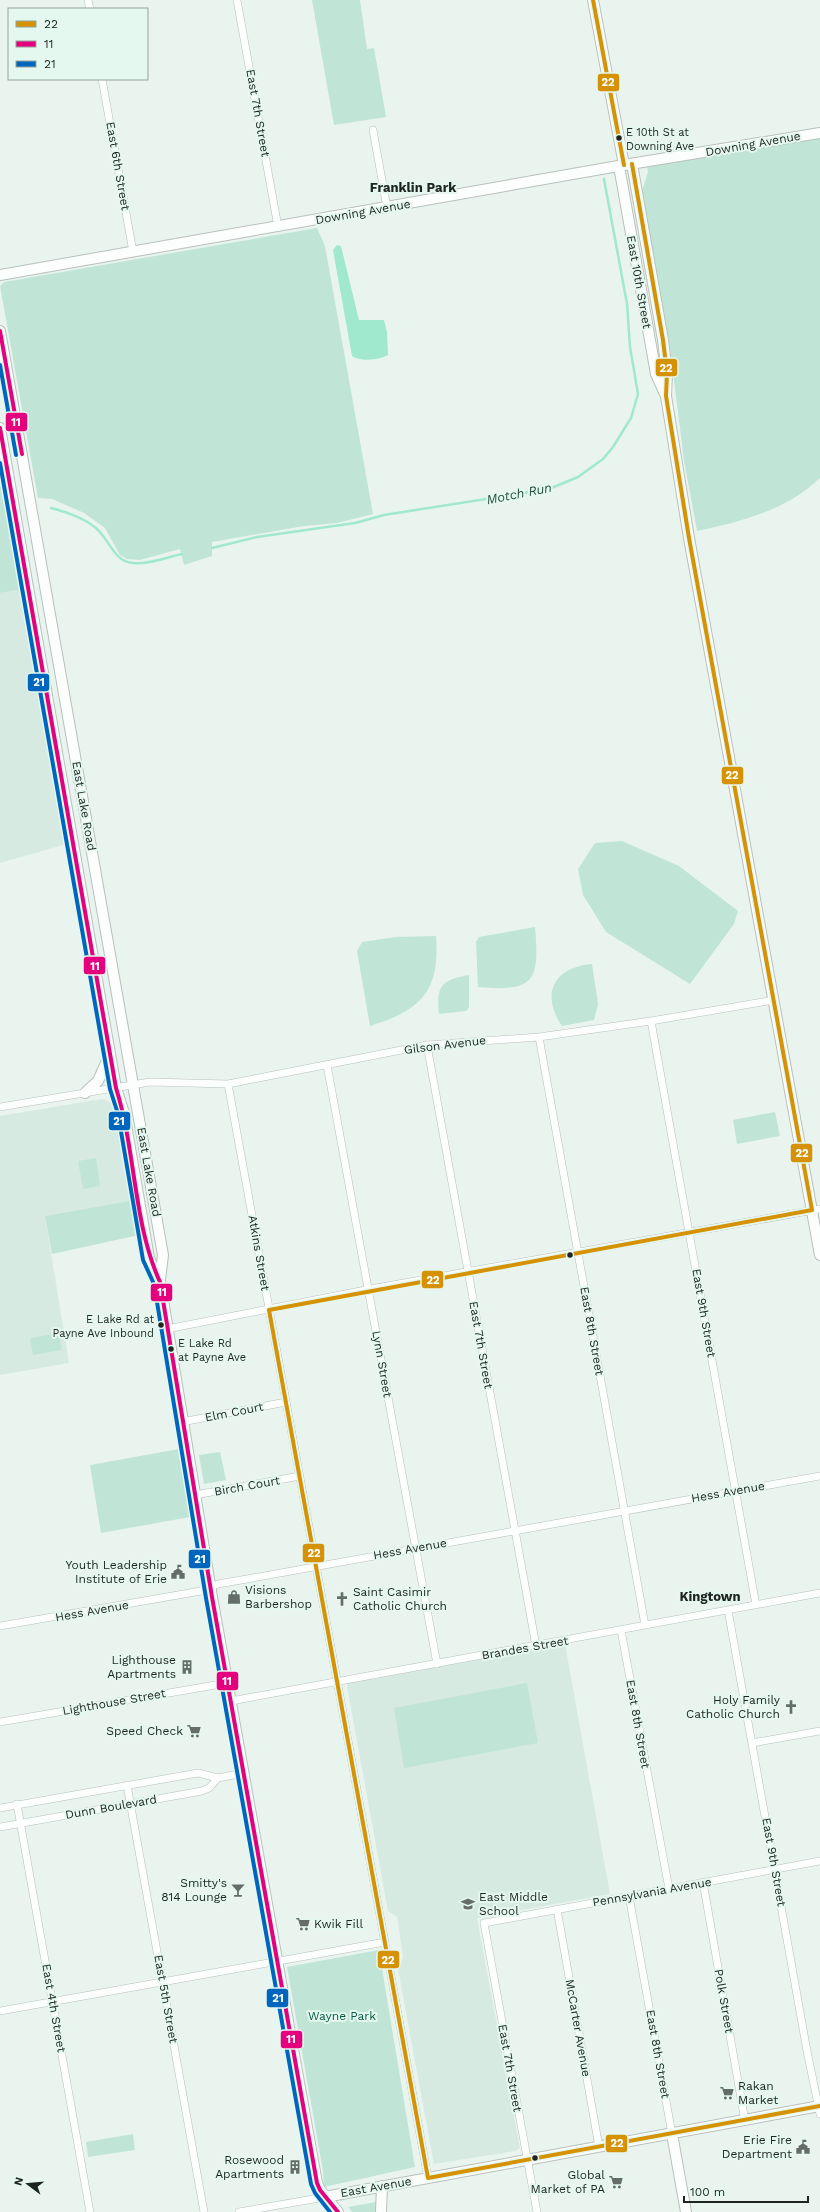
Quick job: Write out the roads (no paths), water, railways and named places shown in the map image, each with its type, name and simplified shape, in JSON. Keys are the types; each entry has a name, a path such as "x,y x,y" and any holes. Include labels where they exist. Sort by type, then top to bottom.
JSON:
{"main road":[{"name":"East 10th Street","path":"593,0 625,165 663,340 667,373 666,396 774,1000 816,1210 820,1255"},
{"name":"Downing Avenue","path":"0,276 625,165 820,133"},
{"name":"East Lake Road","path":"0,331 2,352 163,1255 160,1282 210,1587 317,2183 325,2196"},
{"name":"East Lake Road","path":"0,428 116,1088 124,1113 149,1258 160,1282"},
{"path":"85,1093 98,1081 110,1054"},
{"name":"East Avenue","path":"325,2196 820,2109"},
{"name":"East 8th Street","path":"672,2134 686,2212"},
{"path":"381,2212 382,2186"},
{"path":"325,2196 338,2212"}],"street":[{"name":"East 7th Street","path":"237,0 278,227"},
{"name":"East 6th Street","path":"102,80 133,252"},
{"path":"373,130 387,208"},
{"name":"Gilson Avenue","path":"0,1107 133,1084 161,1081 228,1084 427,1045 539,1037 651,1021 774,1000"},
{"name":"East 9th Street","path":"651,1021 756,1605"},
{"name":"East 8th Street","path":"539,1037 645,1625"},
{"name":"East 7th Street","path":"427,1045 536,1646"},
{"name":"Lynn Street","path":"327,1065 437,1664"},
{"name":"Atkins Street","path":"228,1084 428,2178"},
{"path":"167,1329 368,1290 816,1210"},
{"name":"Elm Court","path":"182,1422 286,1402"},
{"name":"Birch Court","path":"195,1496 300,1476"},
{"name":"Hess Avenue","path":"0,1626 185,1594 210,1587 316,1566 820,1476"},
{"name":"Brandes Street","path":"231,1701 820,1593"},
{"name":"East 9th Street","path":"728,1610 820,2109"},
{"name":"East 8th Street","path":"621,1630 669,1888"},
{"name":"Lighthouse Street","path":"0,1722 227,1683"},
{"path":"752,1743 820,1731"},
{"name":"Dunn Boulevard","path":"0,1808 198,1773 218,1778 244,1774"},
{"name":"Dunn Boulevard","path":"0,1827 202,1791 209,1788 218,1778"},
{"name":"East 5th Street","path":"127,1786 164,1982 204,2212"},
{"name":"East 4th Street","path":"17,1804 90,2212"},
{"name":"Pennsylvania Avenue","path":"484,1923 820,1861"},
{"name":"Polk Street","path":"703,1882 745,2121"},
{"name":"East 8th Street","path":"629,1896 672,2134"},
{"name":"McCarter Avenue","path":"557,1909 599,2147"},
{"name":"East 7th Street","path":"484,1923 537,2212"},
{"path":"0,2011 385,1942"},
{"name":"East Avenue","path":"239,2212 325,2196"}],"waterway":[{"name":"Motch Run","path":"212,548 257,537 355,523 384,515 549,489 578,477 603,459 613,447 631,418 638,394 630,347 627,304 604,179"},
{"name":"Motch Run","path":"51,508 75,515 91,524 101,533 116,554 126,562 145,563 182,554"}],"place":[{"name":"E 10th St at Downing Ave","path":"619,138"},
{"name":"E Lake Rd at Payne Ave Inbound","path":"161,1325"},
{"name":"E Lake Rd at Payne Ave","path":"171,1349"},
{"name":"Youth Leadership Institute of Erie","path":"178,1572"},
{"name":"Visions Barbershop","path":"234,1597"},
{"name":"Saint Casimir Catholic Church","path":"342,1599"},
{"name":"Lighthouse Apartments","path":"187,1667"},
{"name":"Holy Family Catholic Church","path":"791,1707"},
{"name":"Speed Check","path":"194,1731"},
{"name":"Smitty's 814 Lounge","path":"238,1890"},
{"name":"East Middle School","path":"468,1904"},
{"name":"Kwik Fill","path":"303,1924"},
{"name":"Rakan Market","path":"727,2093"},
{"name":"Erie Fire Department","path":"803,2147"},
{"name":"Rosewood Apartments","path":"295,2167"},
{"name":"Global Market of PA","path":"616,2182"}],"district":[{"name":"Franklin Park","path":"413,187"},
{"name":"Kingtown","path":"710,1596"}],"park label":[{"name":"Wayne Park","path":"342,2016"}]}
